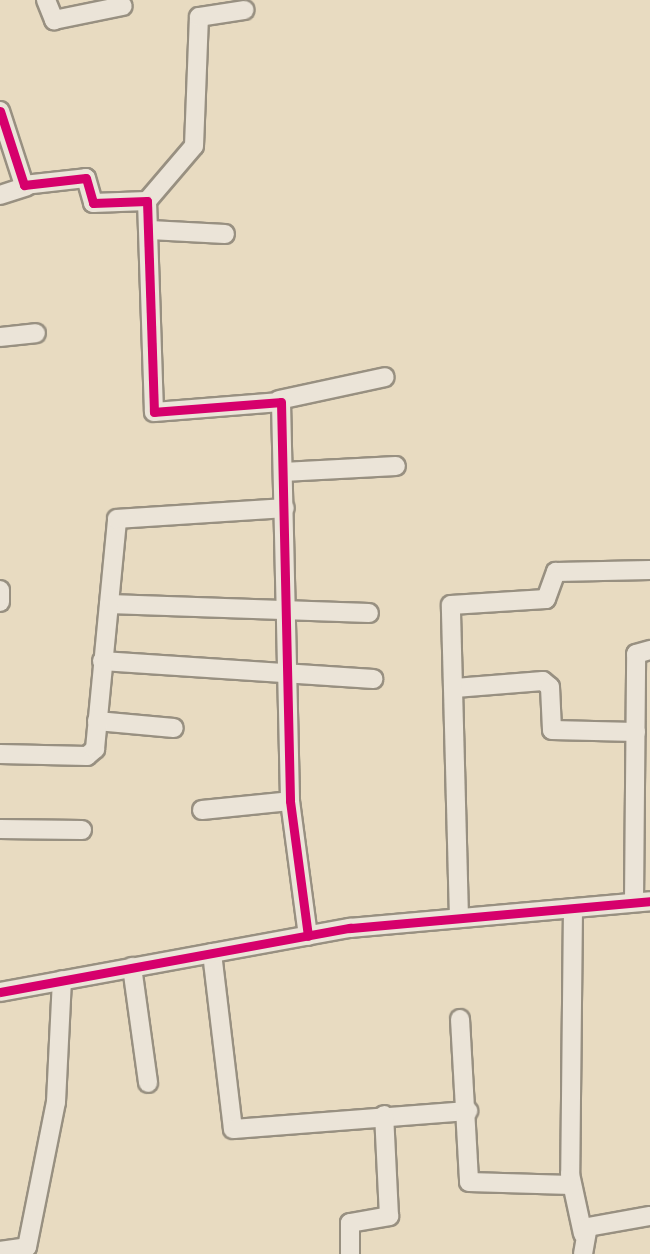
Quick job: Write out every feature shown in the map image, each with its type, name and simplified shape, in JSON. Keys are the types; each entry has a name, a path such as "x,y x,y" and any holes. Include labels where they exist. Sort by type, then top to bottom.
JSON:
{"street":[{"path":"46,0 54,20 123,6"},
{"path":"244,10 199,16 196,138 147,201 150,230 152,409 279,400 385,377"},
{"path":"1,120 27,186"},
{"path":"0,195 27,186 86,178 93,203 147,201"},
{"path":"150,230 225,234"},
{"path":"0,337 36,333"},
{"path":"279,400 285,508 285,673 290,801 308,936"},
{"path":"284,472 396,466"},
{"path":"0,754 87,756 95,749 114,525 122,515 285,508"},
{"path":"459,918 452,603 546,599 556,572 650,570"},
{"path":"0,590 0,602"},
{"path":"109,604 285,614 369,613"},
{"path":"0,992 308,936 459,918 642,902 636,654 650,650"},
{"path":"102,661 373,679"},
{"path":"455,688 543,681 550,687 552,730 636,732"},
{"path":"97,721 174,728"},
{"path":"202,810 290,801"},
{"path":"0,829 82,830"},
{"path":"573,908 571,1185 583,1234 583,1254"},
{"path":"212,953 233,1129 384,1115 468,1111"},
{"path":"132,967 148,1083"},
{"path":"0,1251 27,1247 56,1102 62,980"},
{"path":"460,1019 473,1185 571,1185"},
{"path":"350,1254 348,1225 389,1216 384,1115"},
{"path":"583,1234 588,1227 650,1216"}],"cycle path":[{"path":"0,111 24,185 86,178 93,203 147,201 154,412 281,402 290,801 308,936"},
{"path":"0,992 350,928 650,901"}]}
